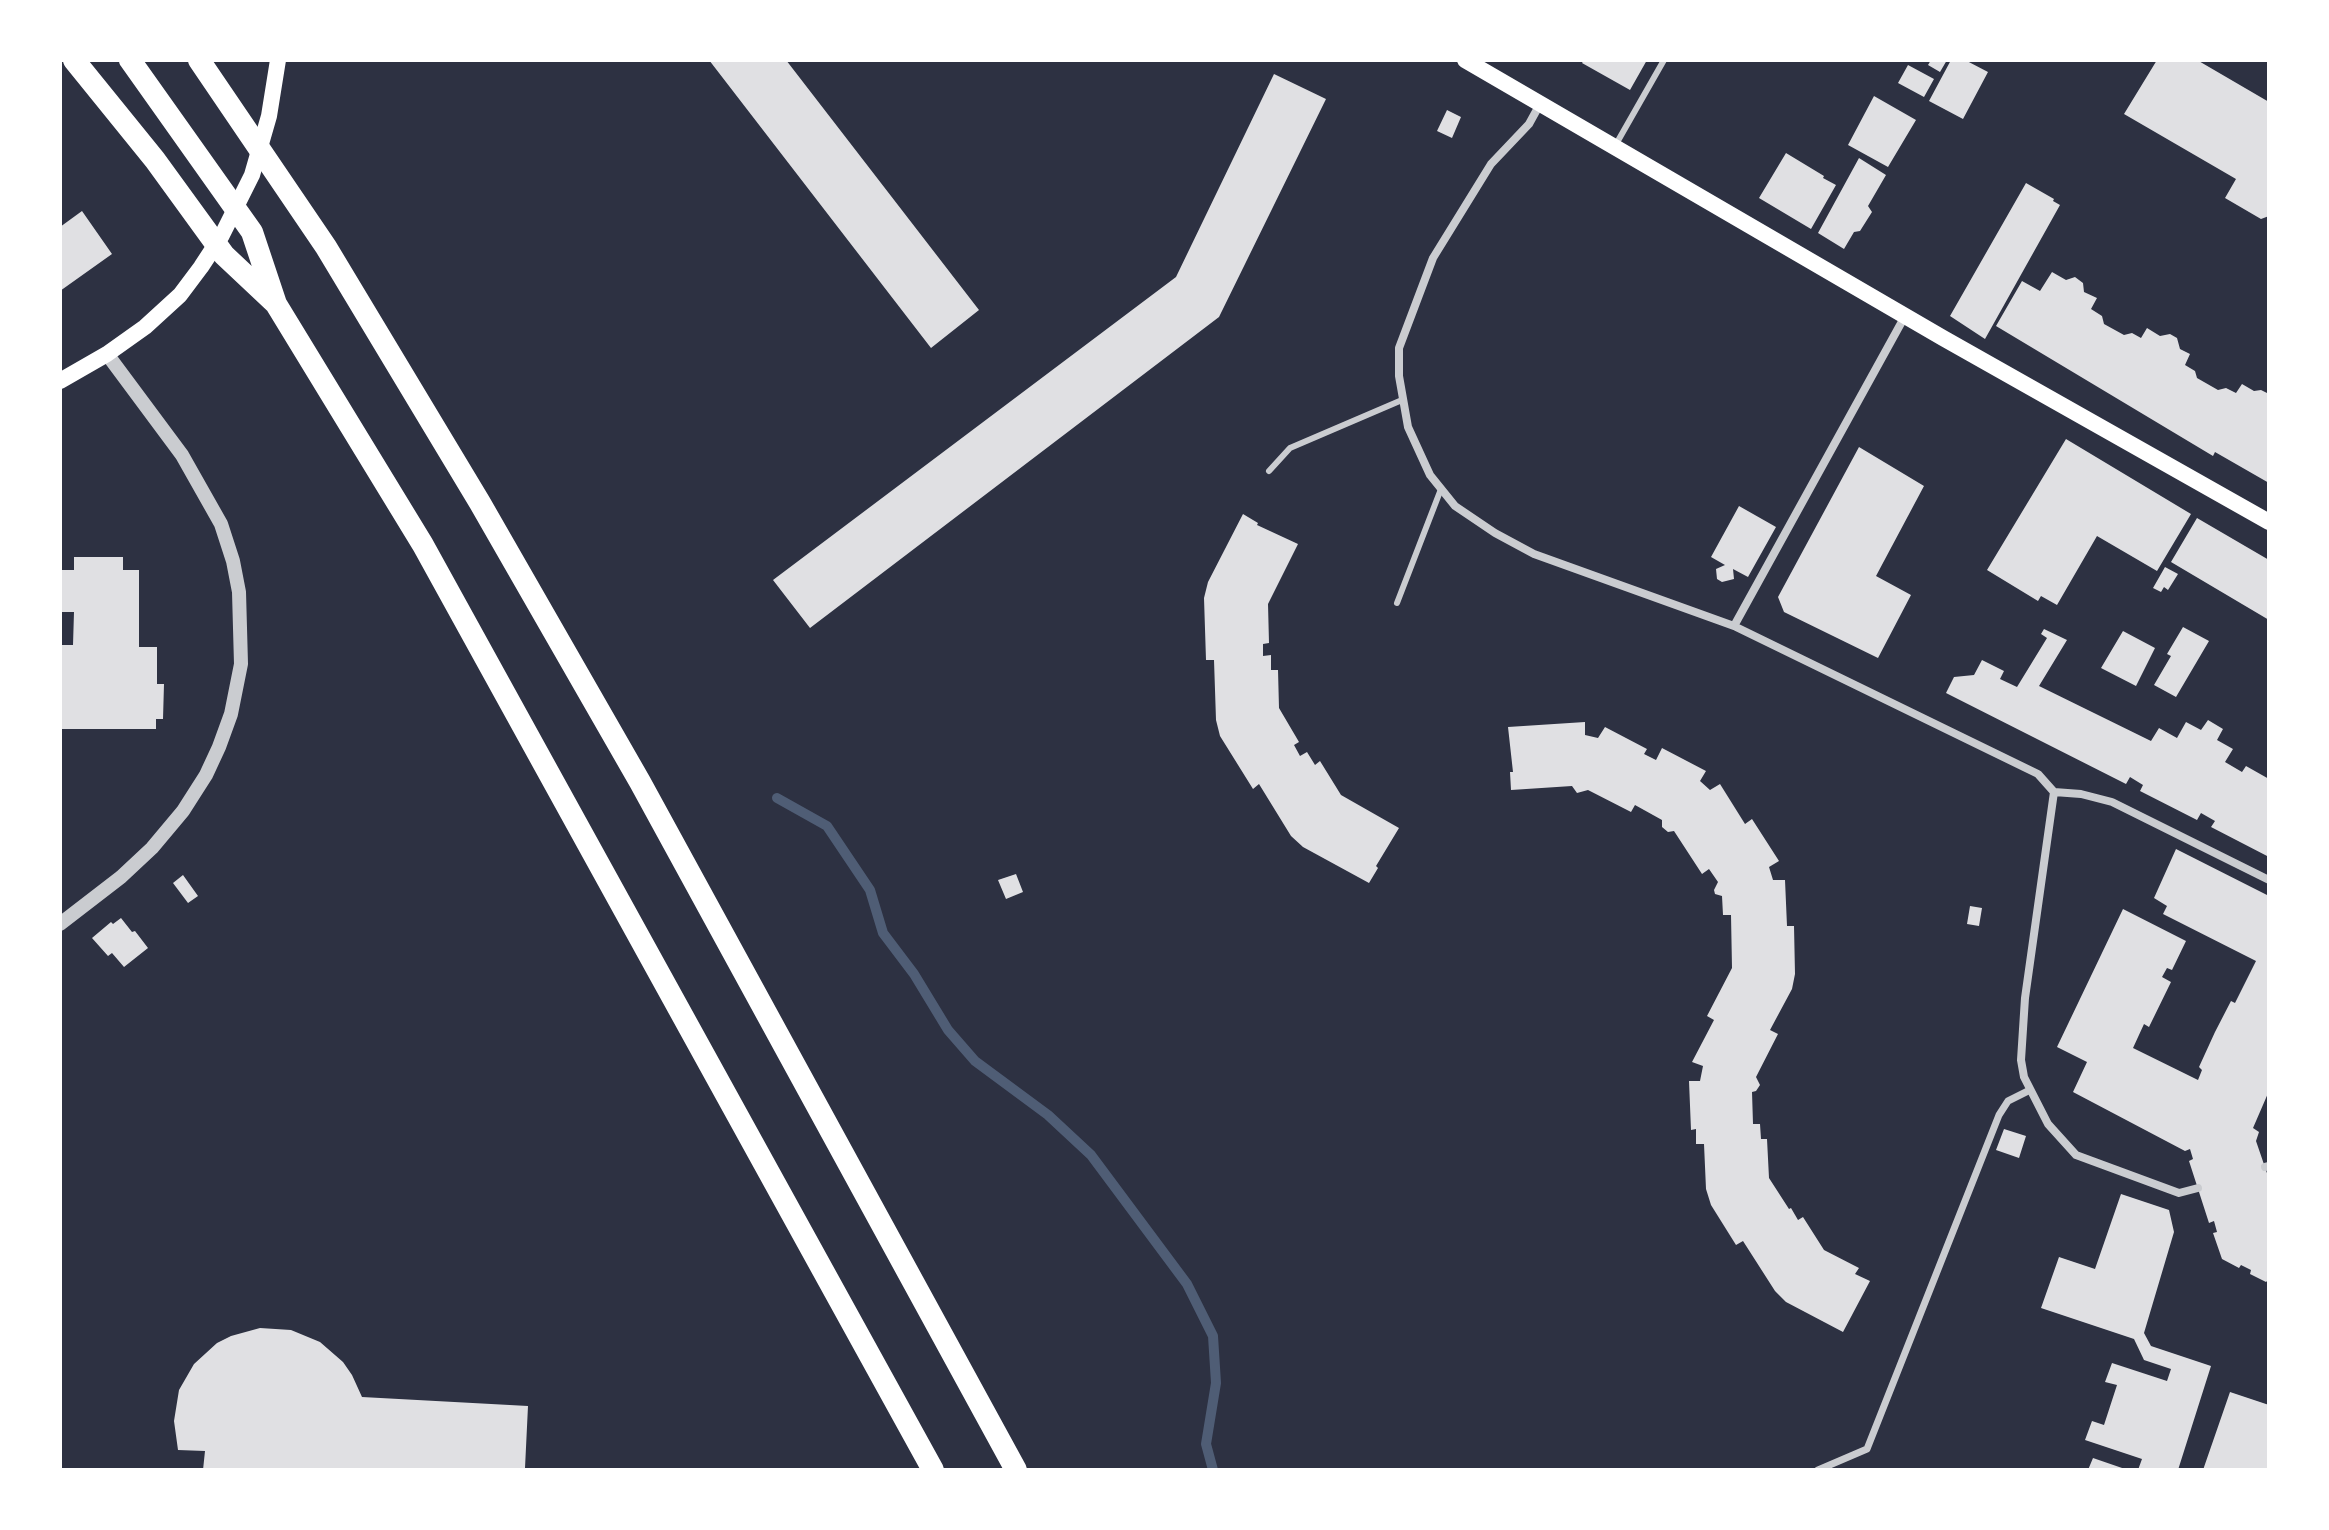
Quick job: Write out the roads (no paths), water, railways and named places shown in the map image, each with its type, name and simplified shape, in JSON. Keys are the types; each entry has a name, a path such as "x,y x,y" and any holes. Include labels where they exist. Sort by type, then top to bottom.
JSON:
{"highway":[{"path":"74,60 155,160 224,255 276,304"},
{"path":"130,60 252,232 276,304 431,559 933,1470"},
{"path":"199,60 326,247 480,503 640,782 1016,1470"}],"main road":[{"path":"60,381 107,354 145,327 180,295 222,235 252,175 269,116 278,60"},
{"path":"1465,60 1905,316 2269,522"}],"street":[{"path":"1541,103 1529,124 1491,164 1433,258 1399,348 1402,400 1408,427 1419,454 1455,506 1534,554 1734,626 2038,774 2054,792 2081,794 2112,802 2269,880"},
{"path":"1734,626 1905,316"},
{"path":"60,924 121,877 152,848 183,811 219,747 231,714 241,664 239,592 221,524 182,455 107,354"},
{"path":"2054,792 2025,998 2021,1060 2024,1077 2048,1124 2076,1155 2179,1193 2198,1188"},
{"path":"1818,1470 1867,1449 1999,1115 2008,1101 2030,1090"}],"lane":[{"path":"1615,146 1664,60"},
{"path":"1269,471 1290,448 1402,400"},
{"path":"1397,603 1441,489"}],"waterway":[{"path":"777,798 827,826 870,890 883,933 914,974 948,1030 975,1061 1048,1115 1091,1155 1187,1284 1213,1336 1216,1383 1206,1444 1213,1470"}]}
